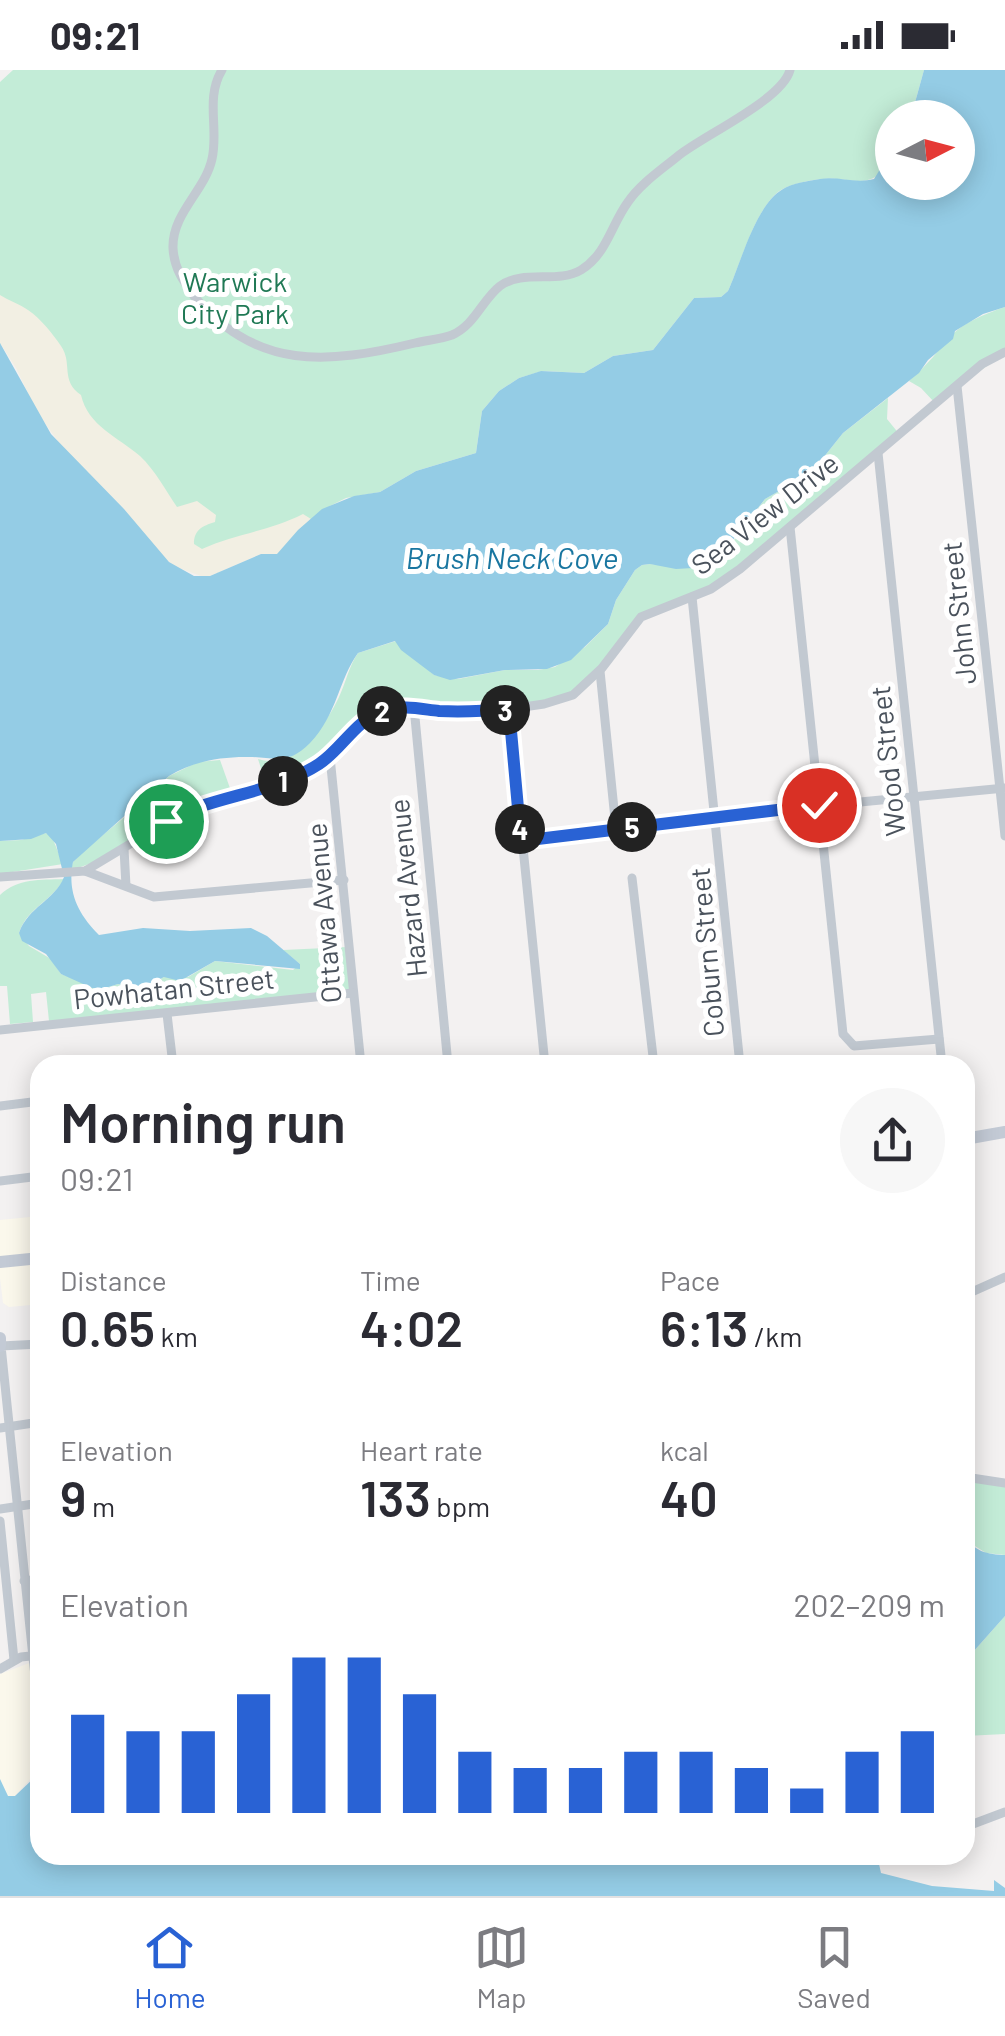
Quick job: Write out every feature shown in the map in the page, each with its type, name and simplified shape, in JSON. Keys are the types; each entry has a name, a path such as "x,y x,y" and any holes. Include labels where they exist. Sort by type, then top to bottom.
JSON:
{"street":[{"path":"222,70 214,92 212,164 176,227 176,268 206,312 229,331 265,349 316,358 381,352 452,335 466,326 506,283 579,272 610,238 629,200 654,174 696,142 773,94 788,80 790,70"},
{"name":"Sea View Drive","path":"0,876 80,871 124,850 184,811 287,779 330,756 372,716 395,708 509,709 573,695 600,670 640,617 725,580 982,364 1005,352"},
{"name":"John Street","path":"957,386 1005,836"},
{"name":"Wood Street","path":"878,454 941,1055"},
{"path":"790,527 842,1029 849,1043 864,1046 940,1039"},
{"name":"Coburn Street","path":"692,597 739,1055"},
{"path":"600,670 616,829"},
{"name":"Hazard Avenue","path":"414,708 447,1055"},
{"path":"509,709 544,1055"},
{"name":"Ottawa Avenue","path":"330,756 359,1055"},
{"path":"521,841 819,805 1002,788"},
{"path":"124,850 126,886"},
{"path":"80,871 146,896 175,897 344,880"},
{"path":"632,878 653,1055"},
{"name":"Powhatan Street","path":"0,1030 353,993"},
{"path":"167,1014 172,1055"},
{"path":"0,1106 30,1102"},
{"path":"975,1137 1005,1132"},
{"path":"0,1181 30,1177"},
{"path":"0,1262 30,1259"},
{"path":"975,1290 1005,1277"},
{"path":"30,1344 0,1344 4,1426 30,1618"},
{"path":"4,1426 30,1423"},
{"path":"975,1478 1005,1483"},
{"path":"0,1510 30,1504"},
{"path":"0,1522 3,1588 14,1660"},
{"path":"24,1580 30,1580"},
{"path":"0,1669 30,1656"},
{"path":"975,1822 1005,1812"}],"shaded area":[{"path":"30,1217 30,1305 9,1307 3,1303 0,1220"},
{"path":"30,1663 30,1779 15,1796 7,1796 0,1779 0,1674"}],"green space":[{"name":"Warwick City Park","path":"13,70 924,70 916,100 875,100 875,177 864,181 812,180 778,192 755,225 728,291 721,297 694,298 653,350 613,356 584,373 542,371 519,378 499,391 482,411 476,453 416,471 380,492 346,498 298,530 217,573 0,343 0,82"},
{"path":"1005,307 1005,353 935,403 909,381 959,329"},
{"path":"888,398 887,419 900,435 717,586 641,618 582,689 509,710 430,706 411,701 382,704 305,767 265,781 258,759 284,758 307,743 333,708 358,653 396,641 434,675 458,679 505,670 555,667 585,647 608,624 616,600 635,570 650,564 693,568 708,560 735,539 765,499 811,473 843,433"},
{"path":"220,760 231,791 173,813 160,795 147,803 158,821 105,857 71,869 86,849 169,776 198,762"},
{"path":"46,833 52,837 63,864 0,874 0,841"},
{"path":"64,879 28,917 19,933 29,946 51,959 61,974 102,989 118,984 143,988 164,977 188,977 215,961 293,970 300,964 283,950 347,947 351,993 49,1021 46,992 31,994 33,1022 10,1024 7,986 0,986 0,895 22,883"},
{"path":"975,1479 1005,1484 1005,1555 986,1553 975,1546"},
{"path":"1005,1616 1005,1734 975,1736 975,1650"}],"sand":[{"path":"0,295 28,310 50,331 64,352 71,384 90,415 145,462 177,507 197,501 216,515 215,522 197,532 194,544 202,549 303,514 311,519 277,555 261,554 210,576 176,567 161,556 124,509 62,447 37,412 0,343"}],"water":[{"name":"Brush Neck Cove","path":"924,70 1005,70 1005,307 983,314 955,331 953,339 919,373 843,433 811,473 765,499 729,545 693,568 650,564 635,570 616,600 608,624 571,660 547,669 505,670 450,680 434,675 395,641 358,653 326,721 302,750 279,759 216,759 178,771 73,862 76,902 99,935 143,928 251,928 267,936 300,964 300,969 215,961 180,981 164,977 143,988 118,984 92,988 61,974 46,954 22,941 19,933 23,924 64,877 56,844 46,833 31,839 0,841 0,343 51,434 169,562 194,576 210,576 261,554 277,554 322,509 354,496 380,492 416,471 476,453 482,411 499,391 519,378 541,371 584,373 613,356 653,350 694,298 721,297 728,291 764,208 787,187 827,178 860,181 875,177 875,200 975,200 975,100 916,100"},
{"path":"975,1546 1005,1555 1005,1616 975,1650"},
{"path":"0,1779 8,1796 15,1796 30,1782 30,1865 879,1865 881,1873 932,1886 994,1891 994,1880 1005,1888 1005,1896 0,1896"}],"route":[{"path":"166,821 203,804 313,768 372,716 401,707 435,711 509,709 521,841 819,805"}]}
